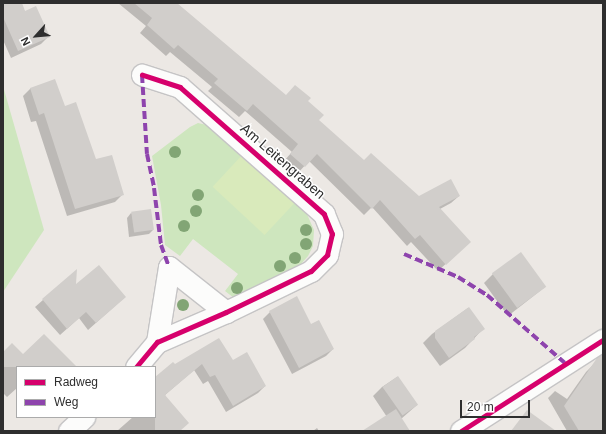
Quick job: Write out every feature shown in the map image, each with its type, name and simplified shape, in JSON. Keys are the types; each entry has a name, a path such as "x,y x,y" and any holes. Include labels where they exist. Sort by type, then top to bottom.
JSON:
{"street":[{"name":"Am Leitengraben","path":"137,366 157,342 226,312 311,271 327,255 332,234 324,214 180,87 142,75"},
{"path":"157,342 169,267 226,312"},
{"path":"461,431 603,340"},
{"path":"69,431 83,418"}],"green space":[{"path":"3,86 44,230 3,292"},
{"path":"198,123 211,126 306,212 314,230 313,246 308,256 301,264 234,298 225,291 238,274 193,239 180,256 165,245 161,205 152,156 190,127"},
{"path":"244,153 296,201 265,235 213,187"}],"building":[{"path":"3,3 22,3 25,11 36,6 50,37 18,51 3,17"},
{"path":"134,3 177,3 286,95 295,85 311,98 308,101 324,115 319,120 364,160 371,153 419,196 451,179 460,196 439,207 471,242 446,265 420,235 415,239 380,200 372,209 317,154 305,167 290,154 298,144 253,104 247,111 214,83 218,79 178,45 174,49 147,25 152,18"},
{"path":"55,79 65,106 76,102 96,159 112,155 124,195 75,209 44,113 39,115 30,88"},
{"path":"151,209 154,230 134,233 131,212"},
{"path":"521,252 546,287 517,308 492,273"},
{"path":"99,265 126,297 96,323 86,312 67,329 42,299 77,269 76,284"},
{"path":"297,296 311,324 319,320 334,349 299,368 269,311"},
{"path":"469,307 485,329 474,337 475,339 449,358 435,338 435,331"},
{"path":"44,334 76,366 3,367 3,352 12,343 23,354"},
{"path":"219,338 233,360 247,352 266,386 233,406 215,375 210,377 202,364 165,395 189,423 180,431 155,431 156,376 173,362 175,364"},
{"path":"603,354 603,431 579,431 564,406 597,358"},
{"path":"398,376 418,405 403,416 382,387"},
{"path":"396,409 410,431 362,431"},
{"path":"527,410 556,431 511,431"}],"marked path":[{"path":"142,75 147,154 154,188 161,245 169,267"},
{"path":"404,254 458,277 487,295 565,363"}],"cycle path":[{"path":"137,366 157,342 226,312 311,271 327,255 332,234 324,214 180,87 142,75"},
{"path":"461,431 603,340"}]}
